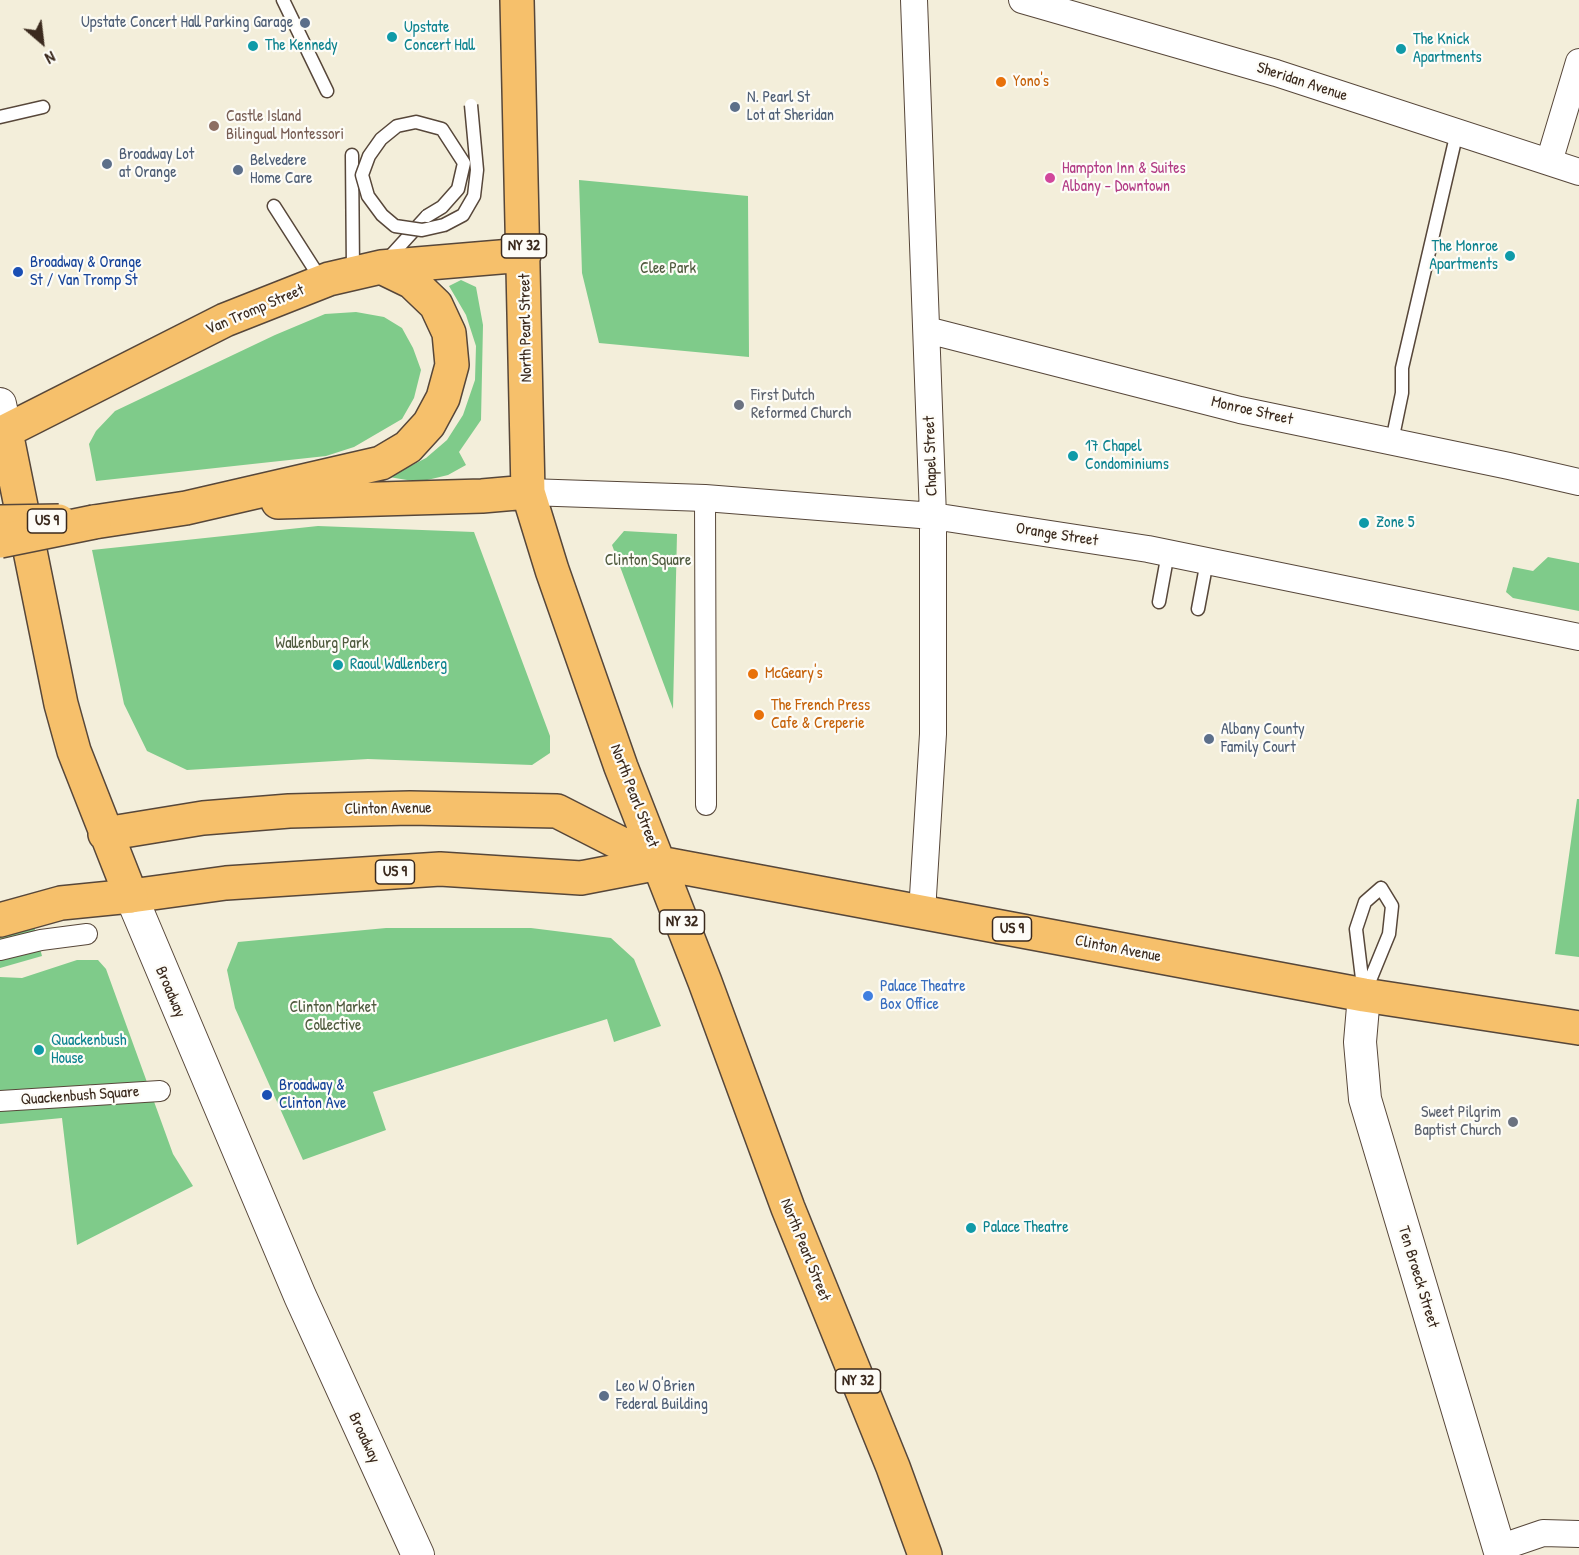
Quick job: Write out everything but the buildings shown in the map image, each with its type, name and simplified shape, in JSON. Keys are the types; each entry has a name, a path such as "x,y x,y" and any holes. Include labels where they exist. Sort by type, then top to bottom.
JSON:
{"main road":[{"name":"North Pearl Street","path":"517,0 528,492 552,570 621,767 788,1208 893,1467 925,1555"},
{"name":"Van Tromp Street","path":"2,423 225,320 352,274 524,255"},
{"path":"186,508 381,462 408,447 429,424 443,398 452,365 449,333 436,305 412,282 352,274"},
{"name":"Broadway","path":"2,423 61,704 74,751 131,896"},
{"name":"US 9","path":"0,522 94,522 186,508 309,500 482,496 528,492"},
{"path":"0,541 94,522"},
{"name":"Clinton Avenue","path":"105,834 203,818 289,811 410,808 557,811 659,863 1364,995 1579,1028"},
{"name":"Clinton Avenue","path":"0,920 37,925 74,900 131,896 226,883 440,869 580,878 659,863"}],"street":[{"name":"Chapel Street","path":"914,0 933,516 933,734 922,912"},
{"name":"Sheridan Avenue","path":"1022,0 1265,70 1579,172"},
{"path":"1549,162 1579,62"},
{"name":"Monroe Street","path":"927,330 1240,410 1579,483"},
{"name":"Orange Street","path":"528,492 705,498 933,516 1168,553 1579,637"},
{"path":"705,498 706,805"},
{"name":"Broadway","path":"131,896 300,1296 418,1555"},
{"path":"0,950 37,925 87,934"},
{"name":"Ten Broeck Street","path":"1364,995 1360,1042 1365,1099 1500,1552"},
{"name":"Quackenbush Square","path":"0,1101 160,1091"},
{"path":"1500,1552 1543,1533 1579,1534"}],"lane":[{"path":"283,0 327,91"},
{"path":"352,274 427,216 442,207 458,189 464,163 442,129 416,122 397,126 381,140 369,156 362,175 368,196 382,215 395,226 422,230 444,225 463,215 474,196 477,170 471,105"},
{"path":"0,117 43,107"},
{"path":"1392,441 1402,393 1402,368 1457,132"},
{"path":"352,155 352,274"},
{"path":"274,206 352,274"},
{"path":"1159,602 1168,553"},
{"path":"1198,609 1207,561"},
{"path":"1382,888 1392,906 1389,933 1364,995 1356,929 1365,902 1382,888"}],"green space":[{"name":"Clee Park","path":"579,180 748,196 749,357 599,343 582,273"},
{"path":"461,280 476,287 483,325 481,420 459,452 466,465 448,475 419,482 389,477 426,458 447,440 463,415 475,380 476,346 466,315 449,286"},
{"path":"356,312 384,317 402,328 413,348 421,370 414,398 402,419 354,447 326,456 96,481 89,444 96,431 115,411 275,335 325,314"},
{"name":"Wallenburg Park","path":"318,526 474,532 550,736 550,753 532,765 368,759 187,770 147,751 124,704 92,550"},
{"name":"Clinton Square","path":"624,531 677,534 673,709 612,545"},
{"path":"1548,557 1579,563 1579,611 1513,598 1506,592 1513,567 1533,571"},
{"path":"1577,799 1579,799 1579,957 1555,954"},
{"path":"34,926 42,956 0,968 0,938"},
{"name":"Clinton Market Collective","path":"386,928 531,928 611,938 634,959 661,1026 614,1042 607,1019 373,1092 386,1130 303,1160 235,1008 227,970 238,942"},
{"path":"77,960 98,960 106,969 173,1154 193,1186 77,1245 62,1118 0,1124 0,977 22,978"}],"place":[{"name":"Upstate Concert Hall Parking Garage","path":"305,23"},
{"name":"Upstate Concert Hall","path":"392,37"},
{"name":"The Kennedy","path":"253,46"},
{"name":"The Knick Apartments","path":"1401,49"},
{"name":"Yono's","path":"1001,82"},
{"name":"N. Pearl St Lot at Sheridan","path":"735,107"},
{"name":"Castle Island Bilingual Montessori","path":"214,126"},
{"name":"Broadway Lot at Orange","path":"107,164"},
{"name":"Belvedere Home Care","path":"238,170"},
{"name":"Hampton Inn & Suites Albany - Downtown","path":"1050,178"},
{"name":"The Monroe Apartments","path":"1510,256"},
{"name":"Broadway & Orange St / Van Tromp St","path":"18,272"},
{"name":"First Dutch Reformed Church","path":"739,405"},
{"name":"17 Chapel Condominiums","path":"1073,456"},
{"name":"Zone 5","path":"1364,523"},
{"name":"Raoul Wallenberg","path":"338,665"},
{"name":"McGeary's","path":"753,674"},
{"name":"The French Press Cafe & Creperie","path":"759,715"},
{"name":"Albany County Family Court","path":"1209,739"},
{"name":"Palace Theatre Box Office","path":"868,996"},
{"name":"Quackenbush House","path":"39,1050"},
{"name":"Broadway & Clinton Ave","path":"267,1095"},
{"name":"Sweet Pilgrim Baptist Church","path":"1513,1122"},
{"name":"Palace Theatre","path":"971,1228"},
{"name":"Leo W O'Brien Federal Building","path":"604,1396"}]}
